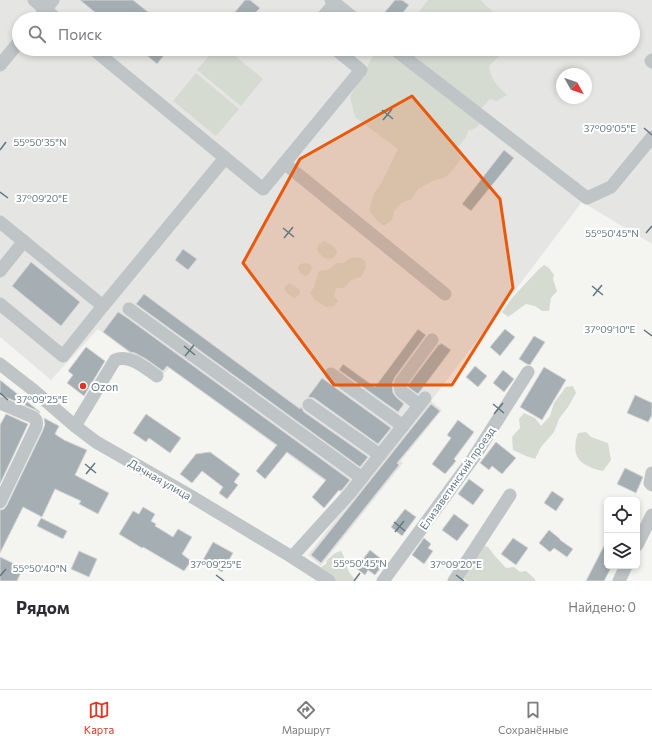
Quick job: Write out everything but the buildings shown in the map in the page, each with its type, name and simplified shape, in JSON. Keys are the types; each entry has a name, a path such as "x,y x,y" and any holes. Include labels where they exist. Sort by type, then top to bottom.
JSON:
{"street":[{"path":"34,0 45,9"},
{"path":"326,12 333,1 346,12"},
{"path":"0,65 12,50"},
{"path":"102,56 263,189 361,70 344,56"},
{"path":"403,56 587,198 611,187 652,137"},
{"path":"0,304 63,356 225,158"},
{"path":"284,163 445,294"},
{"path":"0,222 103,306"},
{"path":"0,271 24,242"},
{"path":"129,309 362,478"},
{"path":"292,557 350,493 422,402 401,391 400,386 401,382 432,340"},
{"path":"75,426 115,360 126,358 157,376"},
{"name":"Дачная улица","path":"0,364 96,442 194,498 329,581"},
{"name":"Елизаветинский проезд","path":"383,581 474,457 528,372"},
{"path":"331,374 403,426"},
{"path":"309,405 380,455"},
{"path":"0,502 37,423 33,417 1,407"},
{"path":"652,473 650,483 652,485"},
{"path":"454,581 510,495"},
{"path":"640,538 652,515"},
{"path":"619,581 625,569"}],"highlighted area":[{"path":"412,96 500,199 513,288 452,385 334,385 243,263 300,159"}],"shaded area":[{"path":"0,0 652,0 652,244 582,202 431,401 442,410 401,461 403,463 321,566 308,555 351,500 169,368 161,377 98,329 51,380 0,337"},
{"path":"428,0 480,0 493,12 419,12"},
{"path":"209,56 235,56 263,79 241,106 197,70"},
{"path":"373,56 499,56 489,66 495,82 507,95 497,101 490,99 477,113 482,121 476,128 468,131 466,137 458,147 461,159 446,177 433,181 418,189 412,199 401,203 394,211 392,220 384,226 376,220 369,210 374,194 382,182 398,149 355,117 350,97"},
{"path":"196,73 239,109 216,136 173,101"},
{"path":"324,241 334,247 337,253 334,258 324,258 317,250 318,245"},
{"path":"359,257 365,261 366,267 361,277 351,280 344,288 336,288 334,296 338,301 334,306 326,307 315,300 310,293 314,287 319,271 328,270 338,263 344,263 350,258"},
{"path":"306,263 311,265 312,268 306,276 300,273 298,268 300,264"},
{"path":"544,265 549,268 554,275 553,279 557,291 551,298 549,311 542,311 535,306 526,304 508,317 502,312 512,298"},
{"path":"289,283 300,290 299,295 294,298 287,293 284,288"},
{"path":"573,386 576,393 559,419 554,432 541,447 535,459 513,450 512,437 520,428 519,419 524,413 535,418 541,426 550,416 554,403 566,387"},
{"path":"586,432 591,437 608,443 611,460 603,471 583,463 576,454 575,448 578,433"},
{"path":"482,545 488,547 506,568 514,567 520,572 526,571 535,579 535,581 467,581 463,578"},
{"path":"341,551 348,570 355,581 335,581 302,558 304,556 321,567 326,564 327,560 335,553"}],"place":[{"name":"Ozon","path":"83,386"}]}
